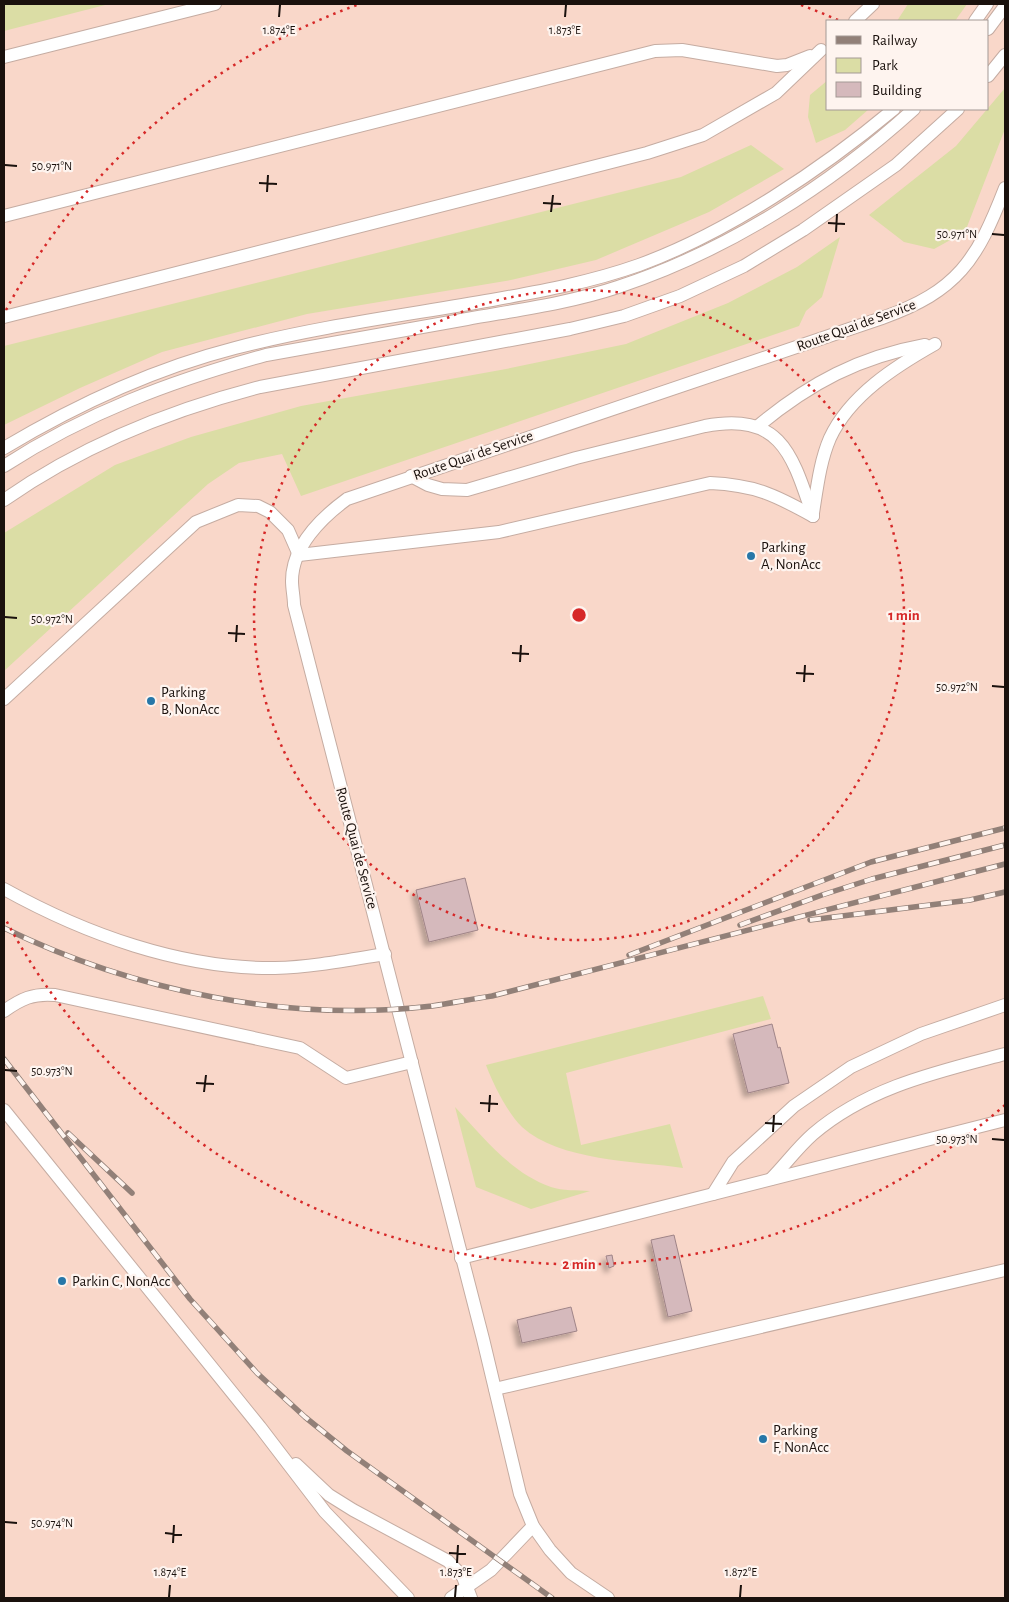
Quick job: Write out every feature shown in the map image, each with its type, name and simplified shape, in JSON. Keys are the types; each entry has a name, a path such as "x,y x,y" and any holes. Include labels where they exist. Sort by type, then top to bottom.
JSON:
{"lane":[{"path":"4,58 182,8 215,4"},
{"path":"856,20 873,4"},
{"path":"976,20 988,4"},
{"path":"989,28 1005,6"},
{"path":"4,216 655,51 682,50 782,66 797,62 825,47"},
{"path":"4,317 647,153 703,135 776,93 825,47"},
{"path":"989,75 1005,55"},
{"path":"4,448 60,414 116,389 235,348 539,292 640,265 709,233 784,191 860,138 893,110"},
{"path":"4,466 80,421 177,381 223,367 266,355 534,307 616,288 678,265 746,231 813,188 880,139 913,110"},
{"path":"4,500 37,479 87,452 182,410 200,404 260,387 596,323 680,296 744,266 803,230 896,165 957,110"},
{"name":"Route Quai de Service","path":"608,1598 571,1573 550,1550 533,1526 520,1494 385,954 294,605 292,581 299,555 314,528 325,515 347,499 907,309 935,294 950,282 974,255 984,239 1005,188"},
{"path":"758,426 803,392 831,375 881,355 935,344 908,359 876,383 841,420 824,454 813,516"},
{"path":"411,476 428,485 442,489 467,490 576,458 724,422 758,426 777,440 786,451 800,477 813,516"},
{"path":"4,699 196,522 238,505 258,506 270,512 288,530 299,555 499,532 710,483 733,484 771,493 813,516"},
{"path":"4,889 89,930 139,947 210,963 276,968 317,965 385,954"},
{"path":"4,1011 27,997 55,994 300,1048 346,1078 412,1062"},
{"path":"713,1194 733,1162 794,1106 851,1066 921,1034 1005,1005"},
{"path":"771,1180 812,1135 848,1108 890,1086 1005,1054"},
{"path":"4,1110 272,1442 326,1512 408,1598"},
{"path":"462,1258 1005,1120"},
{"path":"495,1389 1005,1270"},
{"path":"272,1442 329,1495 371,1521 448,1561 464,1577 470,1592"},
{"path":"451,1598 470,1592 533,1526"}],"shaded area":[{"path":"4,4 1005,4 1005,1598 4,1598"}],"green space":[{"path":"4,4 109,4 4,31"},
{"path":"908,4 967,4 956,20 898,20"},
{"path":"826,82 826,110 868,110 845,130 816,143 808,117 810,95"},
{"path":"1005,88 1005,129 965,232 934,249 904,242 869,215 956,146 986,110 989,110 989,107"},
{"path":"751,145 784,169 709,212 596,260 511,280 307,314 162,352 80,388 4,425 4,346 681,177"},
{"path":"840,237 822,297 806,311 799,326 301,496 282,454 239,463 208,484 4,671 4,533 115,465 191,437 301,406 506,369 626,344 728,303 797,267"},
{"path":"763,996 771,1019 566,1073 581,1145 670,1124 683,1168 599,1158 556,1147 538,1138 522,1127 511,1114 486,1065"},
{"path":"455,1107 498,1153 523,1173 551,1187 565,1190 590,1191 531,1209 476,1187"}],"building":[{"path":"465,878 478,930 429,942 416,890"},
{"path":"772,1024 789,1083 748,1093 733,1034"},
{"path":"674,1235 692,1311 668,1317 651,1240"},
{"path":"612,1255 614,1266 609,1268 606,1256"},
{"path":"571,1307 577,1331 522,1343 517,1320"}],"railway":[{"path":"629,955 871,862 1005,828"},
{"path":"740,925 872,879 1005,845"},
{"path":"4,928 54,950 105,969 158,985 213,997 268,1005 323,1010 378,1010 432,1006 492,996 1005,864"},
{"path":"810,920 970,900 1005,892"},
{"path":"4,1059 190,1299 257,1373 305,1417 347,1451 552,1598"},
{"path":"68,1133 132,1193"}],"place":[{"name":"Parking A, NonAcc","path":"751,556"},
{"name":"Parking B, NonAcc","path":"151,701"},
{"name":"Parkin C, NonAcc","path":"62,1281"},
{"name":"Parking F, NonAcc","path":"763,1439"}]}
